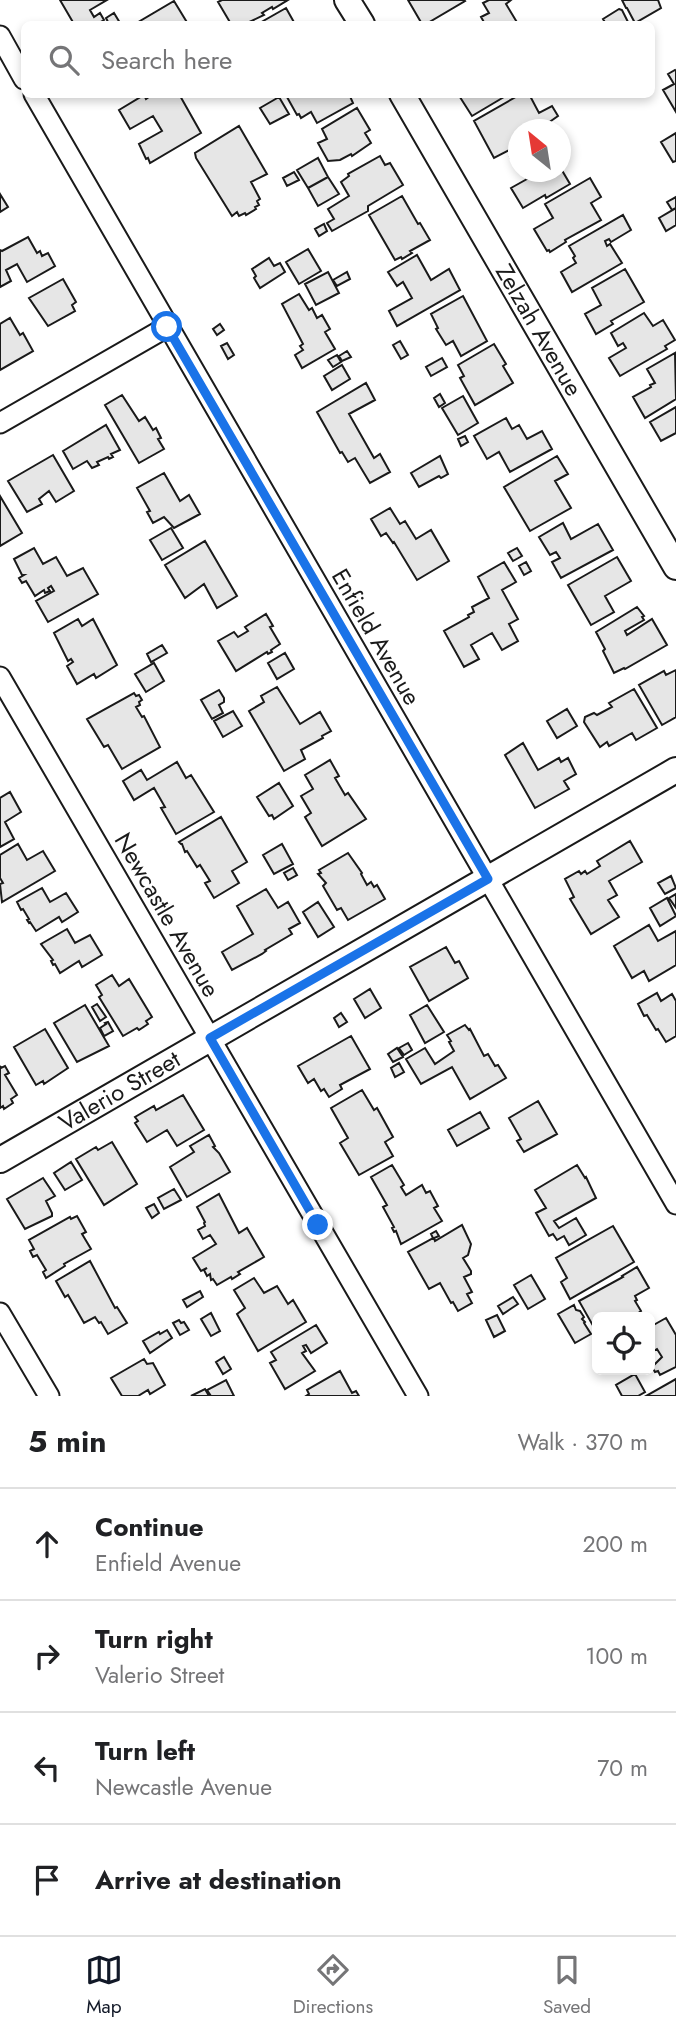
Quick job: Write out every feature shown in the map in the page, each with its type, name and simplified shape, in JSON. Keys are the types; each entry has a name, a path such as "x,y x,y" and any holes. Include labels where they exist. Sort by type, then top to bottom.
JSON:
{"street":[{"path":"347,0 360,21"},
{"path":"0,36 21,74"},
{"name":"Enfield Avenue","path":"36,98 676,1204"},
{"name":"Zelzah Avenue","path":"404,98 676,567"},
{"path":"0,423 167,327"},
{"name":"Newcastle Avenue","path":"0,677 418,1396"},
{"name":"Valerio Street","path":"0,1160 676,770"},
{"path":"0,1313 48,1396"}],"building":[{"path":"60,0 107,0 90,10 94,17 100,13 104,20 72,21"},
{"path":"288,0 251,21 229,21 218,2"},
{"path":"408,0 465,1 431,21 420,21"},
{"path":"489,0 511,0 506,4 516,21 483,21 481,17 489,13 483,3"},
{"path":"622,0 658,0 661,8 634,21"},
{"path":"174,1 186,21 140,21"},
{"path":"286,8 293,21 263,21"},
{"path":"619,9 628,21 604,21 603,19"},
{"path":"114,13 119,21 108,21 106,18"},
{"path":"675,70 676,112 663,90 674,84 668,74"},
{"path":"139,98 181,98 201,133 150,163 139,144 162,131 153,116 130,129 119,110"},
{"path":"280,98 289,114 270,124 260,108"},
{"path":"288,98 351,98 353,103 317,123 311,112 301,118"},
{"path":"461,98 502,98 472,116"},
{"path":"514,98 531,98 539,113 552,106 558,116 554,119 508,119 508,151 494,158 474,121"},
{"path":"357,108 370,130 365,133 371,143 352,156 351,154 340,160 328,161 318,143 327,139 322,129"},
{"path":"239,126 267,174 251,182 260,199 256,209 246,215 245,213 239,216 237,212 232,216 195,153"},
{"path":"676,133 676,161 673,162 661,142"},
{"path":"380,156 385,165 390,163 403,185 368,206 368,211 332,231 327,223 334,219 328,209 349,196 341,182 348,174"},
{"path":"318,158 328,177 308,188 297,170"},
{"path":"294,172 299,180 287,186 283,178"},
{"path":"328,177 339,194 318,206 308,188"},
{"path":"590,178 601,197 591,203 601,220 565,240 566,242 550,252 547,251 534,229 553,218 545,204"},
{"path":"522,182 570,184 523,208 511,188"},
{"path":"0,194 8,207 0,212"},
{"path":"402,196 430,240 410,251 412,253 402,259 401,257 395,260 369,215"},
{"path":"676,197 676,208 672,210 667,202"},
{"path":"676,208 676,225 666,231 659,218"},
{"path":"623,215 631,230 611,242 609,239 605,241 607,246 610,244 622,263 572,292 561,272 576,263 569,246"},
{"path":"324,224 327,231 319,236 315,229"},
{"path":"28,237 37,253 40,251 42,256 48,253 55,266 27,282 17,264 6,270 11,281 0,287 0,250"},
{"path":"308,249 321,271 299,284 286,262"},
{"path":"417,255 431,280 449,269 460,290 397,326 389,311 412,298 403,282 397,286 388,272"},
{"path":"269,258 274,266 280,263 285,272 260,288 252,269"},
{"path":"625,269 644,302 611,321 613,324 596,334 585,314 601,305 592,288"},
{"path":"328,272 339,293 316,305 305,284"},
{"path":"347,272 350,279 337,286 333,280"},
{"path":"63,279 76,302 72,305 75,311 48,326 29,298"},
{"path":"299,294 317,318 322,315 330,329 325,332 335,349 302,368 295,355 303,350 300,346 303,344 282,304"},
{"path":"463,296 487,341 461,356 453,341 446,345 431,314"},
{"path":"644,313 653,326 663,320 675,340 665,346 667,349 620,376 609,358 626,348 623,343 618,346 611,333"},
{"path":"10,318 33,351 0,370 0,324"},
{"path":"220,324 224,330 217,335 213,329"},
{"path":"400,341 408,355 401,359 393,345"},
{"path":"227,343 234,355 228,359 221,346"},
{"path":"494,344 513,383 475,405 460,378 464,376 458,365"},
{"path":"347,351 351,357 342,361 339,356"},
{"path":"675,353 676,399 645,418 633,397 655,383 647,369"},
{"path":"337,355 341,362 333,367 328,360"},
{"path":"442,358 447,367 431,376 426,367"},
{"path":"342,365 350,379 332,390 324,376"},
{"path":"366,383 375,400 349,414 374,458 380,454 390,472 370,483 355,458 348,462 342,452 340,453 317,412"},
{"path":"440,394 445,403 439,407 434,398"},
{"path":"122,395 139,421 145,417 153,430 156,428 164,449 139,463 105,405"},
{"path":"463,396 478,423 458,435 442,408"},
{"path":"676,407 676,433 661,441 650,422"},
{"path":"506,418 512,429 519,425 527,439 542,431 552,449 510,472 499,452 487,459 474,436"},
{"path":"106,425 120,450 111,454 113,457 97,462 99,465 92,468 87,461 73,469 63,451"},
{"path":"465,436 468,442 461,446 458,439"},
{"path":"53,455 74,491 56,502 49,491 39,499 42,504 27,512 8,481"},
{"path":"440,456 448,474 419,487 411,473"},
{"path":"557,456 568,474 555,481 571,508 530,531 504,487"},
{"path":"164,473 180,501 189,495 200,514 174,528 164,517 153,523 147,512 150,511 137,488"},
{"path":"0,496 22,533 0,546"},
{"path":"390,508 400,524 405,521 416,539 431,530 449,561 417,580 394,542 386,533 381,536 371,519"},
{"path":"563,523 571,539 598,524 613,550 561,578 552,562 560,558 556,552 550,555 539,537"},
{"path":"171,528 183,548 162,560 150,540"},
{"path":"205,541 237,596 217,608 204,584 185,598 165,565"},
{"path":"34,548 43,564 56,557 67,576 83,568 98,594 48,622 36,601 54,591 51,586 48,588 50,591 45,593 44,590 35,596 26,581 22,583 19,578 24,575 14,559"},
{"path":"517,548 522,556 513,561 508,553"},
{"path":"617,557 631,581 605,596 614,612 591,625 568,585"},
{"path":"504,562 516,582 502,590 518,619 509,624 518,641 502,650 492,633 471,645 479,659 464,667 444,631 469,617 468,615 474,612 472,607 489,598 478,577"},
{"path":"526,562 531,571 524,575 519,566"},
{"path":"637,607 644,620 625,631 627,635 652,619 667,645 614,673 596,632"},
{"path":"266,614 280,644 271,650 272,652 267,652 236,671 218,641 234,632 238,637 248,631 245,627"},
{"path":"78,619 82,626 93,619 117,665 96,678 94,674 77,684 67,666 73,662 71,659 68,661 54,633"},
{"path":"162,645 167,653 151,662 147,654"},
{"path":"285,653 294,669 277,679 268,663"},
{"path":"154,663 164,681 146,692 135,674"},
{"path":"676,670 676,717 662,725 639,685 664,671 666,675"},
{"path":"277,687 300,724 320,712 331,731 301,750 305,759 284,771 249,711 264,702 261,696"},
{"path":"634,689 657,728 636,740 632,733 609,746 607,742 600,747 584,722 585,717 594,713 597,715 612,707 609,703"},
{"path":"219,690 224,698 224,702 219,705 223,713 212,719 201,700"},
{"path":"134,693 142,700 136,707 142,717 144,716 160,747 122,769 108,745 104,747 87,719"},
{"path":"567,709 577,726 557,738 547,721"},
{"path":"233,711 242,726 223,737 214,721"},
{"path":"523,743 538,770 559,758 561,762 568,758 576,774 564,781 569,789 535,808 505,755"},
{"path":"330,760 339,776 335,778 345,795 348,793 366,819 322,846 305,817 311,813 301,796 313,789 305,775"},
{"path":"177,762 186,778 191,775 214,812 176,834 161,808 165,807 154,788 134,800 123,781 141,770 147,780"},
{"path":"279,783 293,806 274,819 272,815 269,816 257,797"},
{"path":"10,792 21,812 5,822 14,839 0,847 0,798"},
{"path":"221,817 247,862 232,871 239,883 214,898 205,883 210,881 200,865 197,867 179,842"},
{"path":"630,841 642,862 609,881 617,895 608,900 619,917 591,934 570,899 574,897 565,879 579,871 581,874 585,871 587,874 600,866 597,861"},
{"path":"18,844 27,860 43,851 55,871 2,902 0,855"},
{"path":"282,844 293,864 274,874 263,855"},
{"path":"348,853 367,885 371,882 374,887 377,885 385,899 348,920 341,908 337,910 323,886 326,883 318,874 321,873 319,870"},
{"path":"293,868 297,875 288,880 284,873"},
{"path":"671,876 676,888 665,894 658,883"},
{"path":"42,888 50,902 66,893 78,912 62,922 59,917 36,931 17,902"},
{"path":"266,889 278,908 288,902 300,923 289,929 292,934 232,970 222,952 253,934 237,906"},
{"path":"676,894 676,908 669,898"},
{"path":"667,898 676,916 660,926 650,908"},
{"path":"318,902 334,927 318,937 303,912"},
{"path":"649,925 658,941 676,931 676,965 649,981 644,971 632,978 614,946"},
{"path":"67,929 75,943 90,935 102,955 82,967 79,961 60,973 41,944"},
{"path":"446,947 455,963 459,961 468,978 429,1001 410,967"},
{"path":"112,975 119,986 129,979 152,1017 146,1021 148,1024 139,1030 137,1028 123,1036 99,997 102,995 96,985"},
{"path":"370,989 381,1008 365,1018 354,999"},
{"path":"657,993 661,1001 672,994 676,1001 676,1036 666,1042 647,1015 644,1016 638,1004"},
{"path":"97,1004 106,1017 100,1021 92,1007"},
{"path":"85,1005 109,1046 77,1062 54,1023"},
{"path":"427,1005 444,1032 425,1043 410,1015"},
{"path":"341,1013 347,1022 339,1027 334,1018"},
{"path":"108,1022 113,1031 104,1036 100,1028"},
{"path":"465,1025 470,1029 484,1056 488,1054 506,1078 470,1099 452,1067 421,1084 406,1059 425,1048 435,1064 454,1051 447,1035"},
{"path":"45,1029 68,1068 44,1084 43,1081 36,1085 14,1047"},
{"path":"351,1036 370,1069 340,1085 342,1089 329,1097 324,1089 321,1091 314,1079 308,1083 298,1066"},
{"path":"408,1043 412,1050 404,1055 399,1048"},
{"path":"397,1048 403,1057 393,1062 388,1054"},
{"path":"399,1063 404,1072 395,1077 391,1068"},
{"path":"0,1066 5,1066 9,1073 5,1075 17,1095 11,1099 13,1103 4,1109 3,1106 0,1108"},
{"path":"362,1090 374,1110 377,1108 393,1137 385,1142 393,1156 359,1175 340,1143 348,1138 331,1108"},
{"path":"183,1095 204,1130 177,1146 167,1130 147,1142 135,1123 138,1121 135,1117 154,1106 156,1110"},
{"path":"538,1101 557,1134 524,1152 517,1141 521,1139 509,1118"},
{"path":"480,1112 489,1128 457,1146 448,1130"},
{"path":"209,1135 215,1146 213,1147 230,1172 187,1197 170,1167 194,1152 190,1146"},
{"path":"112,1142 137,1184 104,1205 76,1159 96,1147 98,1150"},
{"path":"71,1162 82,1180 65,1190 54,1173"},
{"path":"392,1165 404,1185 401,1187 406,1195 422,1185 426,1193 430,1191 438,1206 434,1208 442,1221 401,1244 383,1207 387,1205 371,1177"},
{"path":"577,1165 596,1198 554,1221 559,1228 576,1218 586,1235 569,1245 564,1236 557,1240 553,1234 549,1236 536,1213 546,1208 535,1190"},
{"path":"43,1178 55,1196 46,1201 52,1216 25,1229 7,1199"},
{"path":"174,1189 181,1200 164,1209 158,1198"},
{"path":"219,1194 239,1233 247,1228 264,1257 238,1272 240,1274 232,1279 231,1277 217,1285 211,1280 210,1274 207,1276 204,1270 207,1268 201,1271 193,1258 216,1244 210,1235 203,1239 198,1230 205,1226 205,1222 197,1207"},
{"path":"154,1204 159,1213 152,1218 146,1208"},
{"path":"77,1216 86,1232 82,1234 91,1249 46,1278 43,1272 46,1270 37,1255 33,1257 30,1251 34,1249 29,1240 70,1217 71,1219"},
{"path":"462,1225 471,1244 468,1255 463,1258 471,1271 471,1274 464,1277 472,1292 467,1294 472,1303 458,1311 440,1283 429,1289 408,1252 433,1238 431,1234 436,1231 439,1236 434,1238 435,1241"},
{"path":"613,1226 634,1262 570,1299 561,1282 567,1278 556,1258"},
{"path":"90,1261 115,1308 117,1307 127,1323 108,1334 95,1317 84,1323 68,1295 65,1297 56,1281"},
{"path":"637,1267 649,1288 635,1296 641,1311 592,1312 592,1324 579,1301"},
{"path":"531,1275 545,1299 528,1309 514,1285"},
{"path":"254,1278 264,1293 277,1286 288,1304 293,1300 306,1322 258,1351 237,1314 245,1308 234,1290"},
{"path":"200,1291 203,1297 187,1307 183,1300"},
{"path":"513,1297 518,1304 503,1314 498,1306"},
{"path":"574,1305 584,1317 582,1319 591,1334 575,1343 558,1314"},
{"path":"211,1313 220,1331 211,1336 201,1319"},
{"path":"497,1315 505,1331 494,1337 486,1320"},
{"path":"666,1318 676,1335 676,1367 660,1375 658,1371 655,1372 655,1364 662,1357 657,1349 655,1350 655,1324"},
{"path":"179,1320 184,1322 189,1330 180,1335 173,1323"},
{"path":"316,1325 327,1343 311,1353 306,1345 303,1346 306,1351 302,1353 315,1371 285,1389 270,1363 276,1360 271,1352"},
{"path":"167,1330 172,1338 150,1353 143,1341"},
{"path":"224,1357 231,1369 223,1374 216,1362"},
{"path":"144,1359 147,1364 153,1363 165,1385 150,1394 148,1390 138,1396 122,1396 111,1378"},
{"path":"340,1371 352,1393 356,1391 359,1396 306,1396 309,1394 307,1390"},
{"path":"636,1375 645,1392 638,1396 622,1396 616,1385"},
{"path":"676,1379 676,1396 646,1396"},
{"path":"226,1380 234,1396 211,1396 207,1390"},
{"path":"205,1389 209,1396 191,1396"}],"route":[{"path":"167,327 488,879 210,1038 318,1225"}]}
